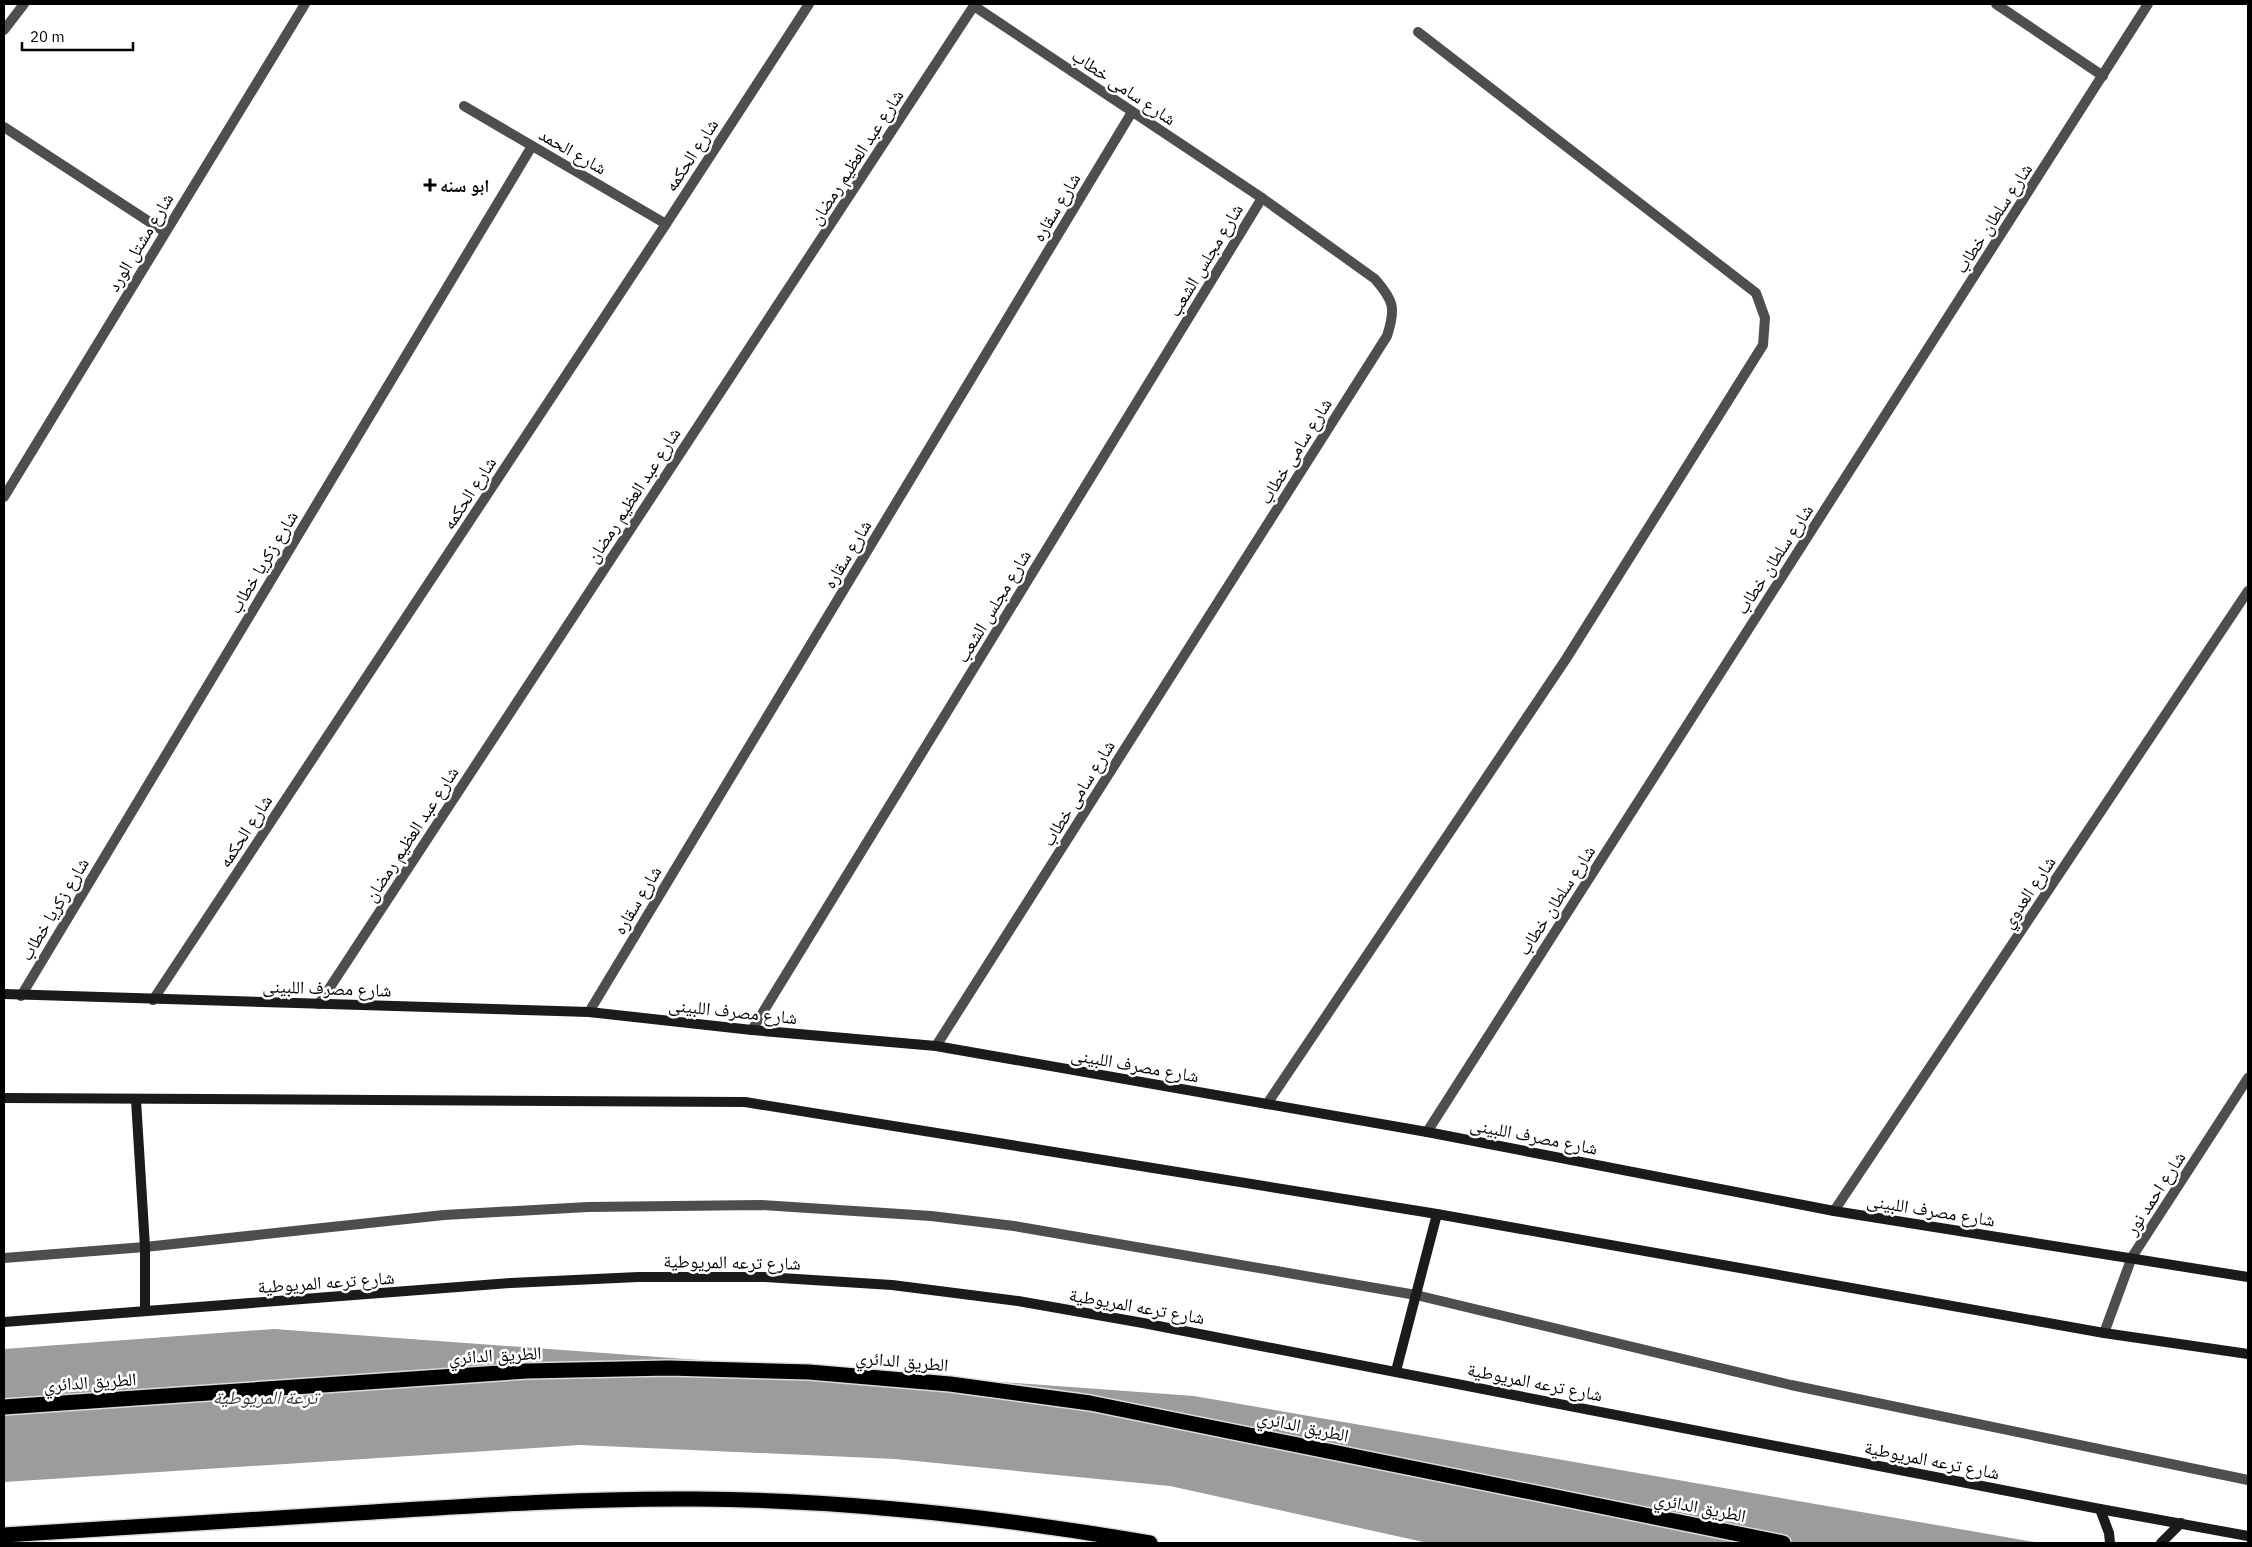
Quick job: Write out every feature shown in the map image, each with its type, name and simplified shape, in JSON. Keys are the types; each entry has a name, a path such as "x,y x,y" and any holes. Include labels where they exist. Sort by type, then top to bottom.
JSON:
{"highway":[{"name":"الطريق الدائري","path":"4,1407 527,1371 669,1368 809,1372 950,1384 1090,1403 1783,1543"},
{"path":"4,1535 570,1500 698,1498 827,1504 955,1515 1150,1543"}],"main road":[{"name":"شارع مصرف اللبينى","path":"4,994 589,1012 752,1030 936,1046 1427,1132 1834,1211 2248,1277"},
{"path":"4,1098 745,1102 1437,1214 2104,1333 2248,1354"},
{"path":"136,1100 145,1247 145,1311"},
{"path":"1396,1371 1437,1214"},
{"name":"شارع ترعه المريوطية","path":"4,1322 511,1283 638,1277 765,1277 892,1285 1018,1301 1396,1371 2100,1509 2248,1536"},
{"path":"2100,1509 2109,1533 2110,1543"},
{"path":"2161,1543 2181,1523"}],"street":[{"path":"4,30 24,4"},
{"name":"شارع مشتل الورد","path":"4,498 305,4"},
{"name":"شارع الحكمه","path":"153,1000 666,224 809,4"},
{"path":"1996,4 2103,76"},
{"name":"شارع سلطان خطاب","path":"1427,1132 2148,4"},
{"name":"شارع سامى خطاب","path":"936,1046 1387,336 1393,316 1389,295 1375,279 1262,198 974,5"},
{"name":"شارع عبد العظيم رمضان","path":"319,1004 974,5"},
{"path":"1267,1104 1566,659 1764,345 1765,318 1756,293 1418,32"},
{"name":"شارع الحمد","path":"464,106 666,224"},
{"name":"شارع سقاره","path":"589,1012 1132,112"},
{"path":"4,127 166,232"},
{"name":"شارع زكريا خطاب","path":"21,996 532,146"},
{"name":"شارع مجلس الشعب","path":"752,1030 1262,198"},
{"name":"شارع العدوي","path":"1834,1211 2248,591"},
{"name":"شارع احمد نور","path":"2104,1333 2132,1257 2248,1078"},
{"path":"4,1258 145,1247 444,1215 588,1207 761,1205 922,1215 1014,1226 1416,1295 1791,1385 2248,1480"}],"water":[{"name":"ترعة المريوطية","path":"274,1329 1194,1396 2040,1543 1428,1543 1170,1486 895,1459 580,1445 4,1482 4,1349"}],"place":[{"name":"ابو سنه","path":"430,185"}]}
